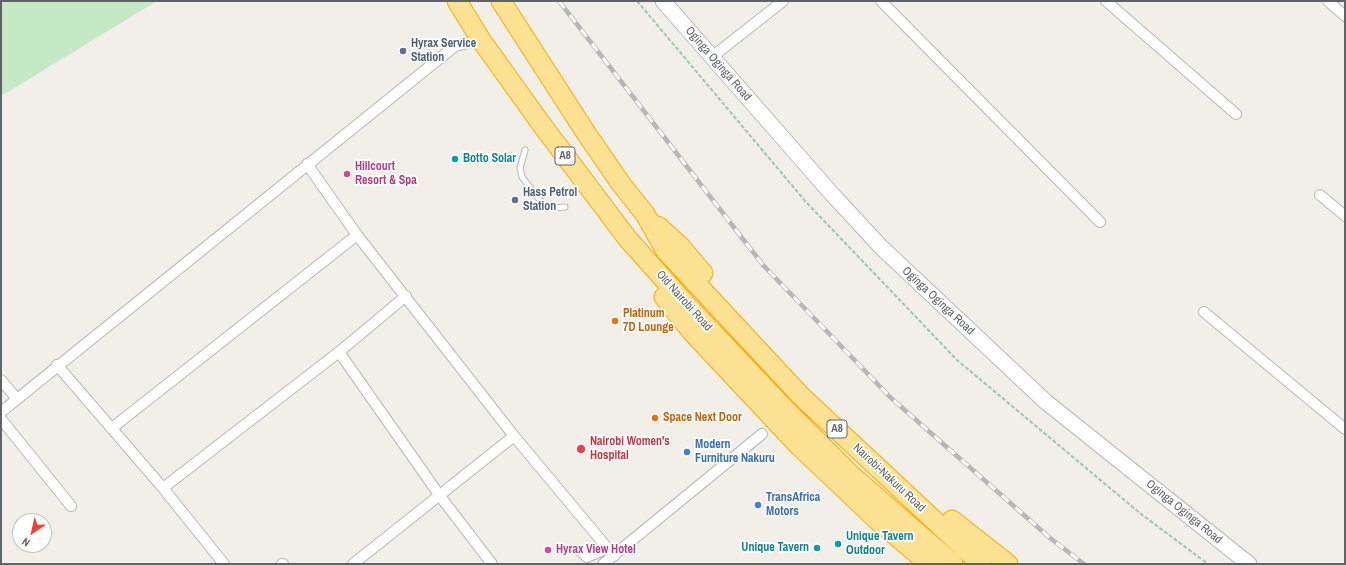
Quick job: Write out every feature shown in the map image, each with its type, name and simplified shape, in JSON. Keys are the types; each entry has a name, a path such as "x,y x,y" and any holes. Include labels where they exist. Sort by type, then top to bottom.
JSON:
{"highway":[{"name":"Old Nairobi Road","path":"457,1 481,40 542,125 627,238 684,302 783,407 850,474 953,564"},
{"name":"Old Nairobi Road","path":"501,1 586,133 621,184 645,214 666,251 700,287"},
{"path":"645,214 680,246 714,285 816,394 904,478 971,536 1008,564"},
{"path":"627,238 648,276 697,337 799,446 876,519 929,564"},
{"name":"Nairobi-Nakuru Road","path":"700,287 802,396 981,564"}],"street":[{"name":"Oginga Oginga Road","path":"663,1 831,193 881,247 1046,402 1249,564"},
{"path":"712,57 783,1"},
{"path":"881,1 1100,222"},
{"path":"1106,1 1236,114"},
{"path":"1328,1 1345,16"},
{"path":"1,412 57,365 456,46 481,40"},
{"path":"307,164 357,235 514,436 611,552"},
{"path":"1320,195 1345,216"},
{"path":"112,428 357,235"},
{"path":"163,488 339,352 406,296"},
{"path":"1204,312 1345,429"},
{"path":"339,352 440,496 492,564"},
{"path":"57,365 163,488 224,564"},
{"path":"1,380 17,399"},
{"path":"1,419 71,506"},
{"path":"603,564 611,552 762,434"},
{"path":"359,562 514,436"},
{"path":"579,550 587,557 611,552"}],"lane":[{"path":"525,150 520,168 522,177 544,204 552,208 565,207"}],"path":[{"path":"636,1 806,202 958,360 1141,514 1208,564"}],"green space":[{"path":"1,1 157,1 1,96"}],"railway":[{"path":"559,1 763,265 890,397 1050,538 1084,564"}],"place":[{"name":"Hyrax Service Station","path":"403,51"},
{"name":"Botto Solar","path":"455,159"},
{"name":"Hillcourt Resort & Spa","path":"347,174"},
{"name":"Hass Petrol Station","path":"515,200"},
{"name":"Platinum 7D Lounge","path":"615,321"},
{"name":"Space Next Door","path":"655,418"},
{"name":"Nairobi Women's Hospital","path":"581,449"},
{"name":"Modern Furniture Nakuru","path":"687,452"},
{"name":"TransAfrica Motors","path":"758,505"},
{"name":"Unique Tavern Outdoor","path":"838,544"},
{"name":"Unique Tavern","path":"817,548"},
{"name":"Hyrax View Hotel","path":"548,550"}]}
